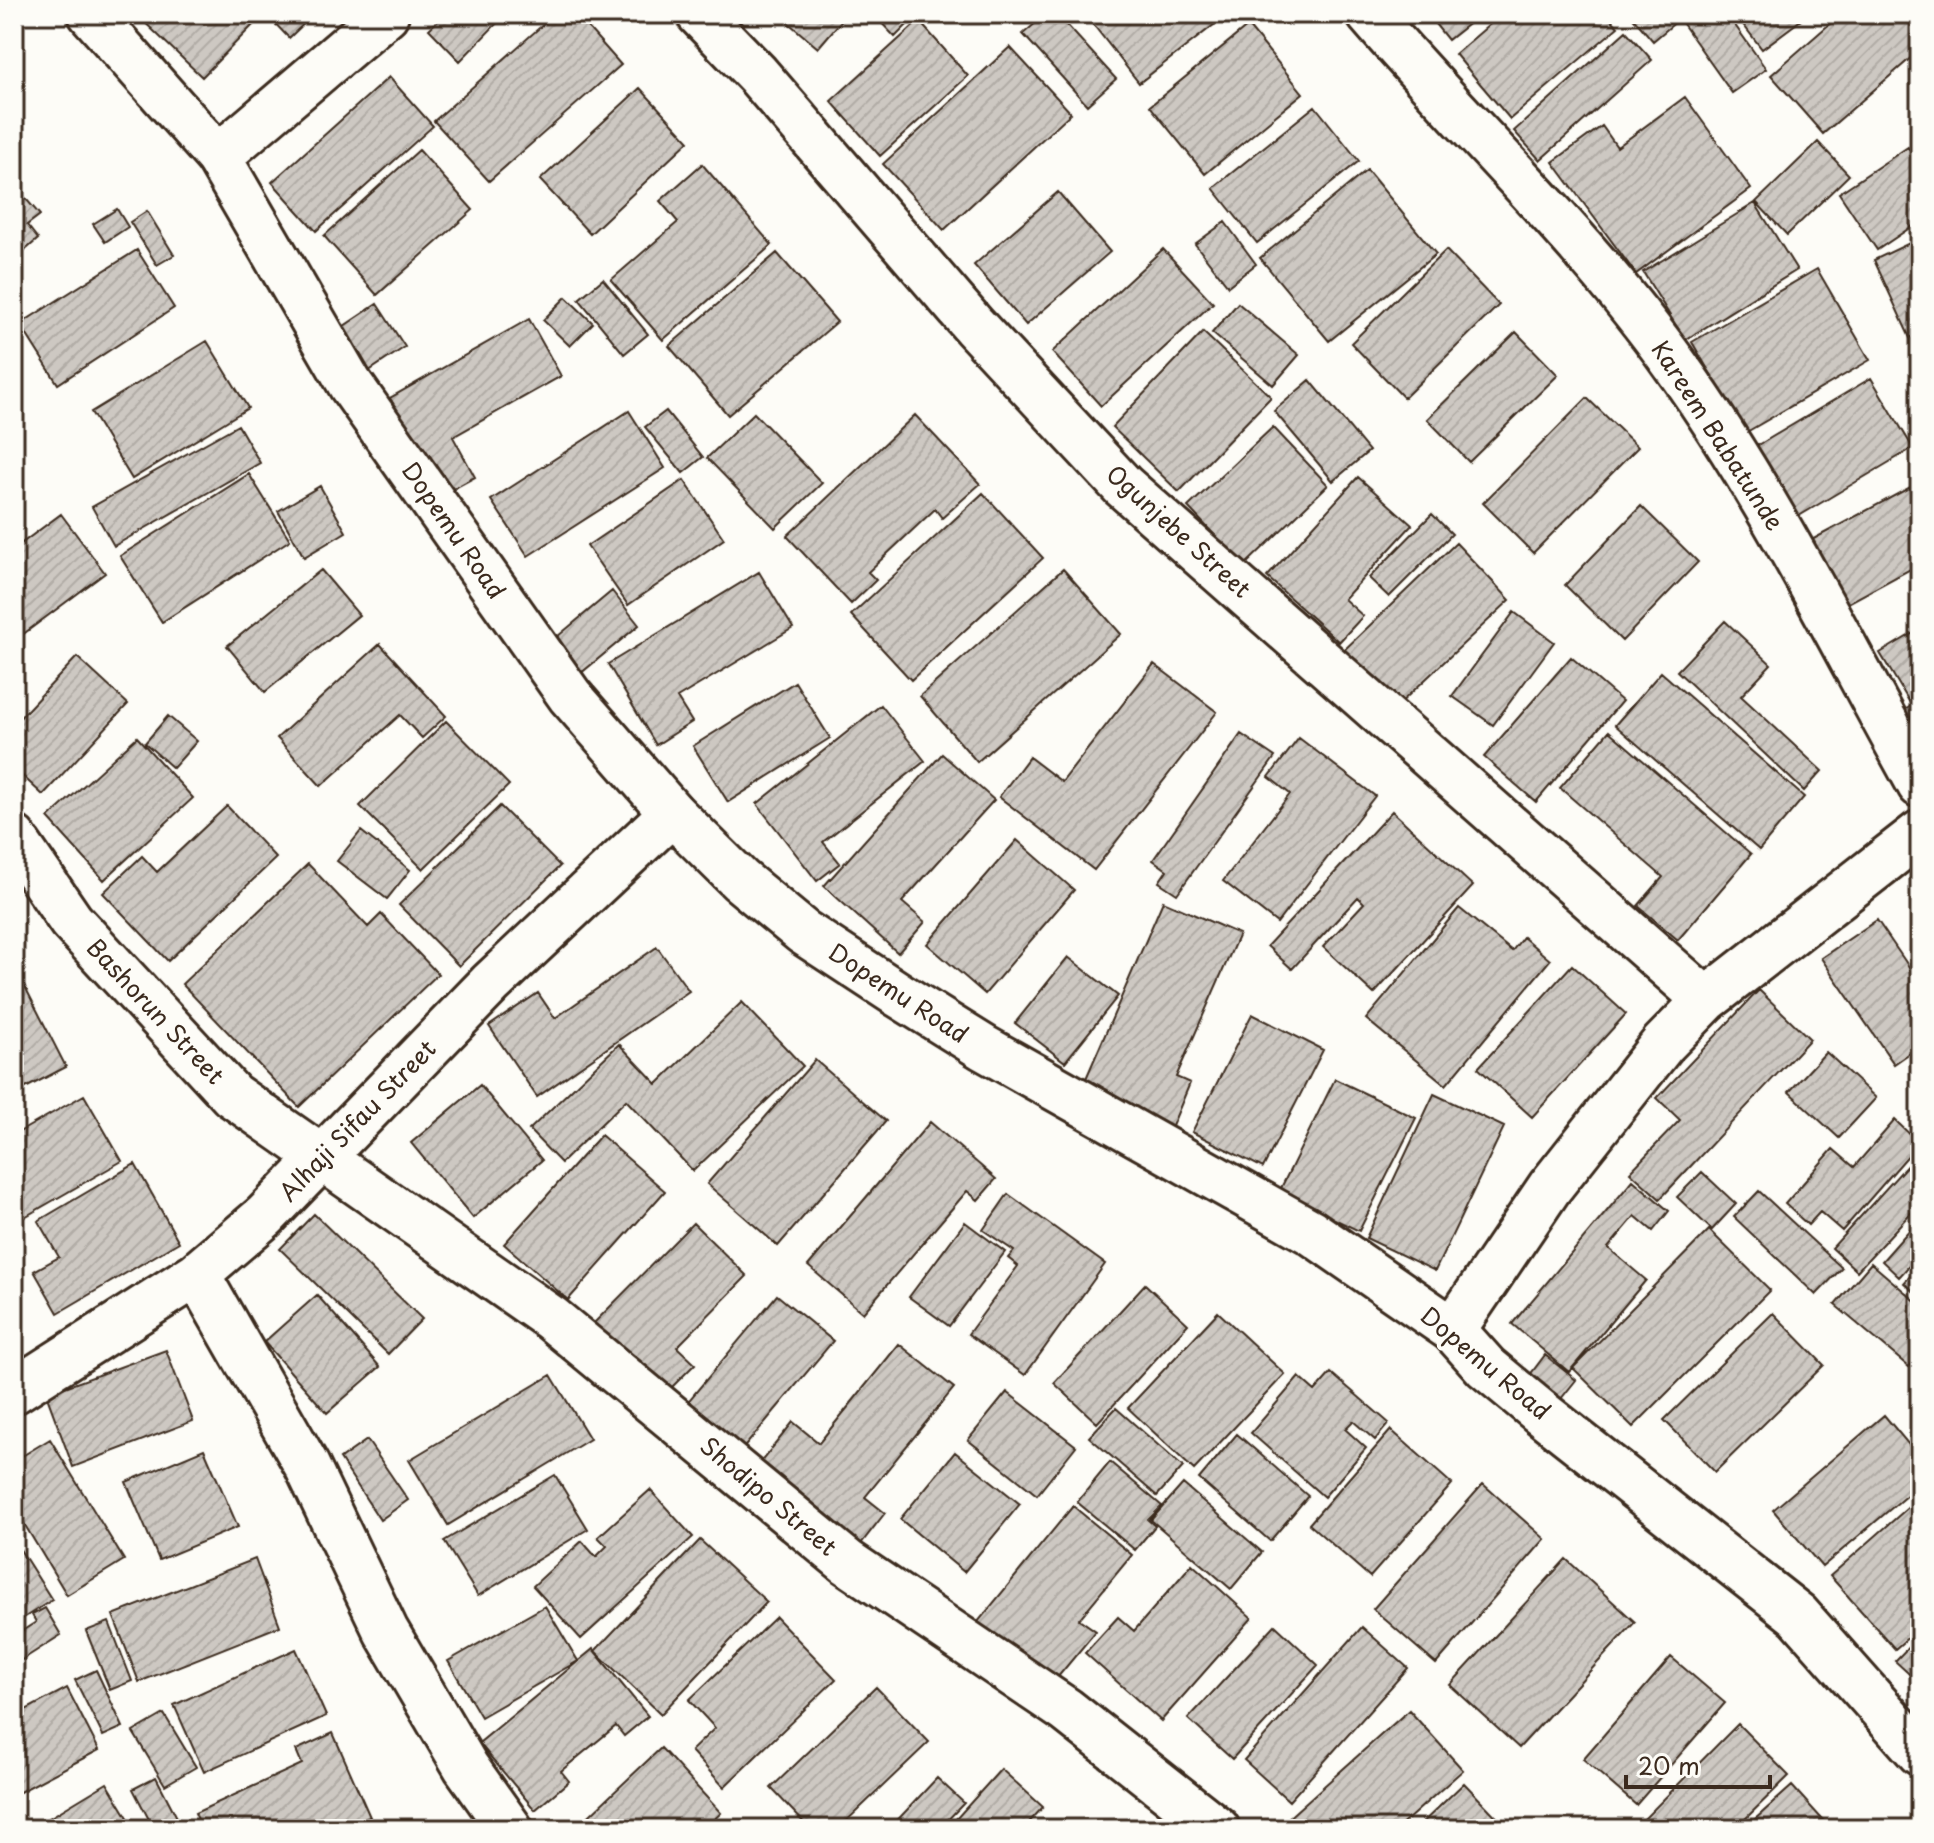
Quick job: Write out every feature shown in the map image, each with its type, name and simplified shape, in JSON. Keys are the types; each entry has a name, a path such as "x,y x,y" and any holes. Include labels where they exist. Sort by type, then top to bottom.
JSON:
{"street":[{"name":"Dopemu Road","path":"91,14 218,157 350,384 570,696 672,813 740,880 803,932 899,995 984,1048 1311,1232 1453,1330 1486,1367 1539,1411 1798,1615 1920,1753"},
{"path":"218,157 386,14"},
{"name":"Ogunjebe Street","path":"699,14 757,74 984,338 1123,486 1706,1000"},
{"name":"Kareem Babatunde","path":"1369,14 1615,287 1676,365 1741,465 1920,785"},
{"name":"Alhaji Sifau Street","path":"14,1391 197,1274 265,1216 491,983 672,813"},
{"path":"1453,1330 1534,1211 1663,1044 1706,1000 1920,833"},
{"name":"Bashorun Street","path":"14,838 71,921 174,1036 232,1095 323,1159"},
{"name":"Shodipo Street","path":"323,1159 551,1318 847,1562 1066,1710 1217,1829"},
{"path":"197,1274 307,1466 386,1631 466,1767 510,1829"}],"building":[{"path":"136,14 250,14 257,21 202,77"},
{"path":"266,14 314,14 289,38"},
{"path":"445,14 501,14 503,17 460,61 429,29"},
{"path":"555,14 576,14 621,65 489,181 434,121"},
{"path":"778,14 847,14 818,48"},
{"path":"873,14 918,14 895,37"},
{"path":"1046,14 1057,14 1116,79 1087,105 1023,34"},
{"path":"1085,14 1228,14 1139,83"},
{"path":"1427,14 1481,14 1448,40"},
{"path":"1502,14 1607,14 1618,27 1510,119 1455,54"},
{"path":"1630,14 1683,14 1684,15 1653,41"},
{"path":"1690,14 1727,14 1766,69 1732,93 1681,21"},
{"path":"1735,14 1809,14 1762,49"},
{"path":"1841,14 1912,14 1920,23 1920,50 1823,134 1771,75"},
{"path":"919,21 968,76 880,156 831,101"},
{"path":"1248,26 1303,93 1205,174 1150,106"},
{"path":"1626,31 1652,60 1540,160 1514,131"},
{"path":"1010,47 1071,113 944,230 883,164"},
{"path":"389,77 433,126 316,231 272,182"},
{"path":"640,88 689,141 590,234 540,180"},
{"path":"1685,97 1751,189 1636,274 1553,162 1602,126 1617,147"},
{"path":"1315,106 1359,161 1257,243 1213,188"},
{"path":"1818,142 1849,175 1787,235 1756,202"},
{"path":"1908,147 1920,166 1920,221 1877,250 1839,193"},
{"path":"419,150 473,210 377,295 324,236"},
{"path":"702,164 772,245 663,340 611,280 678,222 660,201"},
{"path":"1367,170 1436,254 1329,341 1260,258"},
{"path":"14,185 40,215 27,225 38,239 14,260"},
{"path":"1058,192 1110,252 1026,325 974,265"},
{"path":"1755,203 1797,270 1685,340 1643,272"},
{"path":"117,209 128,227 105,242 93,224"},
{"path":"147,211 174,255 157,265 130,222"},
{"path":"1225,222 1256,264 1228,286 1195,244"},
{"path":"1920,238 1920,333 1910,338 1874,260"},
{"path":"1163,249 1213,303 1101,406 1052,352"},
{"path":"137,250 174,308 58,384 20,324"},
{"path":"1446,250 1499,305 1404,398 1351,343"},
{"path":"777,253 837,322 728,415 669,346"},
{"path":"1817,269 1870,360 1745,433 1692,342"},
{"path":"603,279 648,334 624,354 579,299"},
{"path":"566,297 593,323 570,346 543,320"},
{"path":"1238,303 1299,355 1273,385 1212,333"},
{"path":"377,304 405,347 366,373 338,330"},
{"path":"529,319 561,376 453,437 475,477 444,494 390,398"},
{"path":"1203,332 1271,397 1179,492 1112,427"},
{"path":"1516,332 1558,375 1469,462 1427,419"},
{"path":"207,341 248,408 132,479 91,412"},
{"path":"1871,378 1913,448 1799,516 1757,446"},
{"path":"1310,380 1369,451 1333,481 1274,411"},
{"path":"1587,398 1638,447 1533,553 1483,503"},
{"path":"629,411 665,468 528,556 491,500"},
{"path":"666,411 703,457 683,473 645,427"},
{"path":"754,413 822,483 775,528 707,458"},
{"path":"915,415 980,484 942,518 935,509 868,572 876,580 851,604 787,536"},
{"path":"238,425 260,463 114,546 92,507"},
{"path":"1273,427 1328,485 1244,566 1188,507"},
{"path":"249,474 290,540 162,622 120,556"},
{"path":"1358,477 1412,525 1344,599 1363,616 1339,642 1267,577"},
{"path":"684,480 724,539 628,605 587,546"},
{"path":"1920,482 1920,564 1841,607 1806,543"},
{"path":"320,486 346,532 304,557 278,511"},
{"path":"983,493 1043,558 911,680 851,615"},
{"path":"1641,506 1698,562 1622,641 1565,585"},
{"path":"61,514 105,573 14,641 14,572 18,569 14,549"},
{"path":"1432,514 1452,534 1389,597 1369,578"},
{"path":"1456,543 1510,600 1396,707 1343,651"},
{"path":"1063,569 1121,634 977,762 920,696"},
{"path":"321,570 359,615 265,692 227,646"},
{"path":"759,572 793,628 677,698 692,722 656,745 608,664"},
{"path":"612,591 639,625 580,674 552,641"},
{"path":"1514,612 1554,642 1493,725 1452,696"},
{"path":"1725,621 1771,664 1741,696 1822,771 1804,791 1677,671"},
{"path":"1920,629 1920,697 1910,703 1880,653"},
{"path":"380,644 446,716 422,738 400,715 321,786 277,738"},
{"path":"77,657 128,704 43,795 14,768 14,724"},
{"path":"1571,657 1622,701 1536,802 1484,757"},
{"path":"1154,664 1217,712 1094,870 999,797 1029,757 1062,782"},
{"path":"1661,672 1804,797 1759,850 1615,725"},
{"path":"795,682 830,738 728,802 693,746"},
{"path":"1920,701 1920,735 1916,737 1901,712"},
{"path":"881,705 925,761 823,842 840,863 817,881 757,804"},
{"path":"168,716 197,741 173,768 145,743"},
{"path":"446,721 509,785 423,869 360,806"},
{"path":"1609,731 1751,854 1678,940 1638,906 1663,877 1560,788"},
{"path":"1241,734 1275,757 1177,894 1159,882 1167,870 1153,860"},
{"path":"137,737 193,798 104,880 48,818"},
{"path":"1299,738 1375,796 1277,923 1223,881 1290,794 1269,777"},
{"path":"942,754 994,800 902,902 925,922 898,953 824,886"},
{"path":"227,806 276,858 168,961 103,893 142,856 157,872"},
{"path":"500,806 560,866 459,966 399,905"},
{"path":"1392,811 1473,886 1374,994 1323,947 1364,903 1358,897 1292,969 1267,946"},
{"path":"361,831 410,870 387,899 337,861"},
{"path":"1017,840 1074,890 985,994 927,944"},
{"path":"308,864 368,927 381,914 438,974 299,1107 182,984"},
{"path":"1163,901 1239,934 1176,1077 1190,1083 1168,1136 1078,1097"},
{"path":"1459,908 1512,951 1523,937 1550,960 1446,1085 1366,1019"},
{"path":"1877,920 1920,983 1920,1046 1894,1064 1821,958"},
{"path":"657,947 689,991 537,1097 489,1026 538,993 555,1018"},
{"path":"1068,957 1118,996 1065,1062 1015,1023"},
{"path":"1572,965 1626,1014 1532,1117 1478,1068"},
{"path":"19,975 66,1067 14,1094 14,977"},
{"path":"1759,990 1810,1039 1660,1199 1630,1172 1680,1120 1657,1098"},
{"path":"742,1002 803,1066 693,1171 626,1100 561,1163 529,1130 619,1044 657,1084"},
{"path":"1252,1014 1323,1050 1263,1168 1192,1132"},
{"path":"1826,1052 1876,1098 1839,1138 1789,1092"},
{"path":"815,1060 886,1121 778,1246 707,1184"},
{"path":"1335,1079 1416,1118 1359,1231 1279,1192"},
{"path":"480,1085 542,1160 473,1218 411,1143"},
{"path":"1434,1094 1504,1127 1435,1271 1366,1238"},
{"path":"84,1095 122,1161 14,1223 14,1135"},
{"path":"1895,1120 1919,1143 1842,1231 1820,1212 1808,1225 1785,1204 1833,1149 1854,1167"},
{"path":"930,1122 996,1179 978,1200 967,1191 863,1313 808,1266"},
{"path":"601,1135 665,1191 568,1300 504,1244"},
{"path":"1920,1151 1920,1203 1857,1271 1832,1248"},
{"path":"135,1164 179,1242 58,1313 34,1271 59,1257 38,1221"},
{"path":"1702,1172 1736,1204 1712,1230 1677,1197"},
{"path":"1633,1180 1669,1211 1653,1231 1635,1216 1608,1248 1646,1280 1569,1372 1512,1324"},
{"path":"1759,1191 1842,1268 1816,1295 1734,1217"},
{"path":"1008,1194 1105,1264 1025,1375 968,1334 1018,1266 1008,1258 1014,1251 983,1230"},
{"path":"314,1214 422,1319 388,1354 280,1249"},
{"path":"1920,1218 1920,1254 1899,1277 1882,1261"},
{"path":"965,1222 1005,1252 949,1326 909,1297"},
{"path":"693,1223 747,1276 677,1347 695,1364 664,1395 593,1324"},
{"path":"1709,1230 1770,1290 1633,1427 1573,1368"},
{"path":"1871,1263 1920,1305 1920,1353 1909,1367 1835,1305"},
{"path":"1920,1265 1920,1297 1904,1283"},
{"path":"1145,1284 1188,1324 1097,1423 1054,1383"},
{"path":"317,1295 380,1367 327,1413 264,1342"},
{"path":"777,1295 833,1341 741,1451 685,1405"},
{"path":"1218,1312 1285,1374 1194,1470 1128,1408"},
{"path":"1773,1313 1824,1365 1715,1472 1664,1420"},
{"path":"899,1344 954,1388 865,1497 885,1513 860,1545 759,1464 793,1422 819,1443"},
{"path":"166,1350 193,1421 73,1467 46,1394"},
{"path":"1545,1355 1576,1380 1556,1405 1526,1380"},
{"path":"1331,1373 1389,1423 1375,1440 1353,1421 1345,1429 1366,1448 1324,1497 1251,1433 1299,1377 1315,1391"},
{"path":"551,1375 590,1439 448,1525 409,1460"},
{"path":"1007,1392 1076,1446 1037,1495 968,1440"},
{"path":"1116,1408 1183,1467 1157,1496 1089,1437"},
{"path":"1884,1415 1920,1458 1920,1484 1822,1567 1773,1510"},
{"path":"1391,1430 1452,1484 1370,1577 1309,1524"},
{"path":"1237,1434 1308,1496 1270,1541 1199,1479"},
{"path":"50,1439 124,1560 67,1595 14,1507 14,1461"},
{"path":"367,1440 408,1500 380,1520 340,1459"},
{"path":"204,1449 238,1527 159,1560 126,1482"},
{"path":"955,1452 1020,1504 964,1572 900,1519"},
{"path":"1110,1462 1162,1506 1148,1520 1155,1526 1135,1550 1077,1502"},
{"path":"555,1475 588,1529 478,1596 444,1541"},
{"path":"1183,1484 1262,1552 1231,1589 1151,1520"},
{"path":"1483,1484 1545,1539 1436,1664 1373,1609"},
{"path":"650,1490 693,1537 581,1639 533,1586 582,1541 596,1557 607,1546 598,1537"},
{"path":"1920,1497 1920,1605 1910,1614 1920,1627 1895,1649 1830,1576"},
{"path":"1073,1506 1132,1555 1079,1619 1096,1631 1052,1684 977,1623"},
{"path":"14,1540 52,1600 17,1622 14,1617"},
{"path":"700,1540 767,1602 661,1714 595,1651"},
{"path":"255,1559 280,1626 139,1682 113,1615"},
{"path":"1566,1559 1635,1622 1519,1748 1450,1685"},
{"path":"1192,1564 1252,1618 1161,1721 1085,1653 1118,1617 1134,1631"},
{"path":"545,1606 578,1661 481,1717 448,1661"},
{"path":"45,1608 61,1635 14,1665 14,1636 36,1622 32,1615"},
{"path":"776,1617 836,1679 724,1787 691,1751 715,1728 689,1700"},
{"path":"109,1622 132,1681 110,1690 86,1631"},
{"path":"1275,1625 1318,1665 1232,1759 1188,1719"},
{"path":"1362,1627 1408,1668 1289,1801 1244,1760"},
{"path":"1920,1635 1920,1684 1895,1661"},
{"path":"296,1649 326,1716 204,1772 174,1705"},
{"path":"593,1649 648,1716 624,1736 616,1726 561,1771 569,1781 535,1810 479,1743"},
{"path":"1671,1657 1725,1703 1636,1805 1583,1759"},
{"path":"96,1670 123,1727 103,1736 75,1680"},
{"path":"876,1687 929,1742 838,1829 810,1829 771,1788"},
{"path":"67,1688 99,1750 14,1795 14,1716"},
{"path":"1409,1710 1463,1770 1397,1829 1294,1829 1286,1820"},
{"path":"164,1714 196,1767 165,1785 133,1732"},
{"path":"1738,1724 1789,1776 1735,1829 1653,1829 1644,1819"},
{"path":"333,1733 370,1817 343,1829 202,1829 195,1813 302,1764 296,1750"},
{"path":"661,1748 721,1813 704,1829 575,1829"},
{"path":"1001,1769 1043,1807 1023,1829 947,1829"},
{"path":"156,1777 183,1829 154,1829 133,1789"},
{"path":"937,1778 964,1803 939,1829 889,1829"},
{"path":"107,1783 135,1829 31,1829"},
{"path":"1464,1783 1508,1829 1416,1829"},
{"path":"1792,1786 1831,1829 1744,1829"}]}
